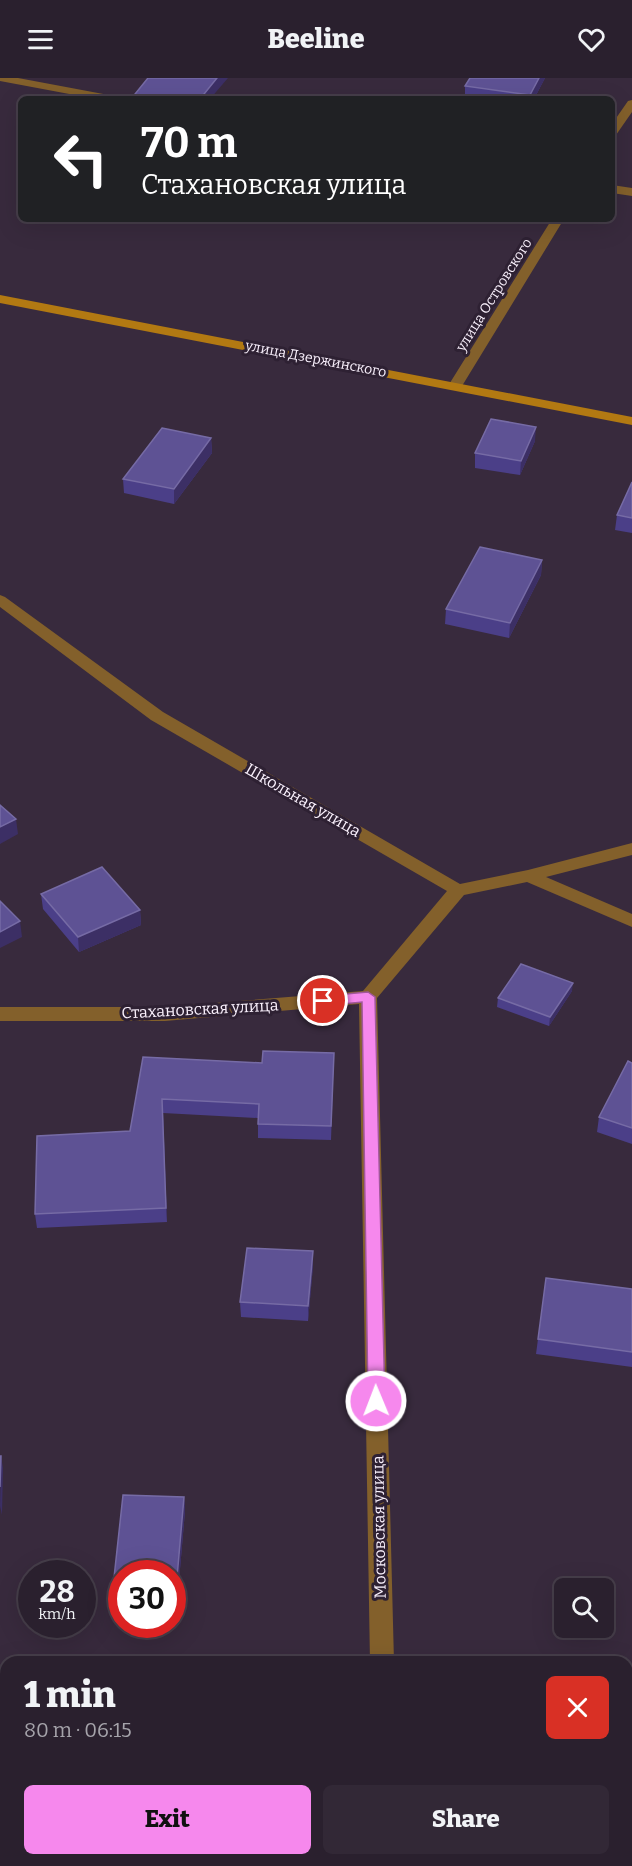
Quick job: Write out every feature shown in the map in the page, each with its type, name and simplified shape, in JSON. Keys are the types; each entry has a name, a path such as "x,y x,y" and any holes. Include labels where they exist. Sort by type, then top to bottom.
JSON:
{"street":[{"path":"0,78 98,96"},
{"path":"615,129 632,103"},
{"path":"615,189 632,192"},
{"name":"улица Островского","path":"455,386 556,222"},
{"name":"улица Дзержинского","path":"0,299 632,421"},
{"name":"Школьная улица","path":"0,600 157,716 458,890"},
{"path":"368,997 458,890 528,876 632,849"},
{"path":"528,876 632,921"},
{"name":"Стахановская улица","path":"0,1014 165,1014 368,997"},
{"name":"Московская улица","path":"368,997 382,1656"}],"building":[{"path":"148,78 217,78 202,96 133,96"},
{"path":"470,78 539,78 530,95 465,86"},
{"path":"491,419 536,427 521,461 475,453"},
{"path":"162,428 211,438 174,489 123,479"},
{"path":"632,482 632,518 617,515"},
{"path":"480,547 542,560 510,623 446,609"},
{"path":"0,805 16,819 0,827"},
{"path":"102,867 140,910 78,937 41,894"},
{"path":"0,901 20,921 0,932"},
{"path":"521,964 573,983 550,1017 498,998"},
{"path":"263,1051 334,1053 331,1126 258,1124 259,1104 162,1099 166,1208 35,1214 37,1136 130,1131 143,1057 262,1063"},
{"path":"628,1061 632,1063 632,1128 599,1117"},
{"path":"247,1248 313,1251 308,1306 240,1302"},
{"path":"546,1278 632,1289 632,1352 538,1339"},
{"path":"123,1495 184,1497 179,1560 116,1560"}],"route":[{"path":"323,1001 368,997 376,1401"}]}
